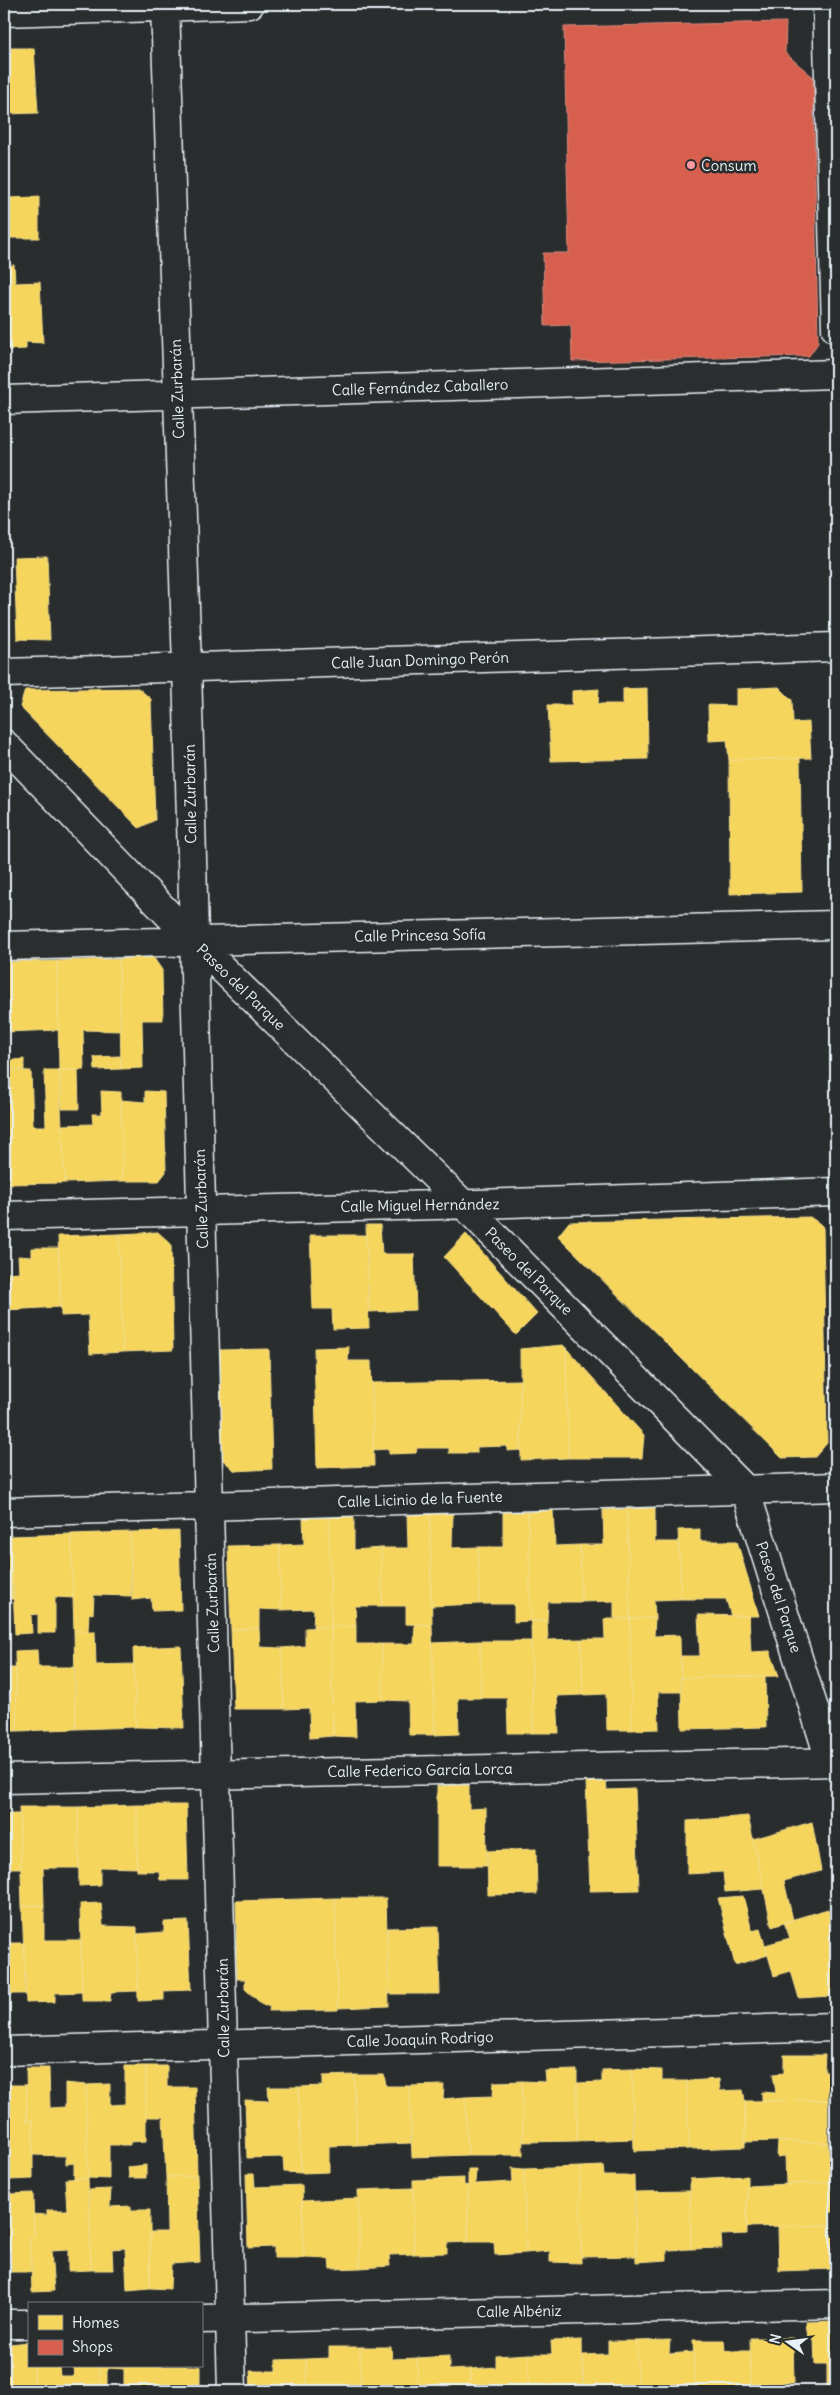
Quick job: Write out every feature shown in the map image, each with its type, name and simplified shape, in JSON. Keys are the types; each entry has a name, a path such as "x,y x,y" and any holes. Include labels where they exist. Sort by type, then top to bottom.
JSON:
{"street":[{"path":"4,12 250,4"},
{"path":"827,4 836,329"},
{"name":"Calle Zurbarán","path":"165,6 194,941 232,2318 232,2391"},
{"name":"Calle Fernández Caballero","path":"4,400 836,374"},
{"name":"Calle Juan Domingo Perón","path":"4,673 836,647"},
{"name":"Paseo del Parque","path":"4,744 194,941 464,1205 744,1489 834,1762"},
{"name":"Calle Princesa Sofía","path":"4,946 836,925"},
{"name":"Calle Miguel Hernández","path":"4,1216 464,1205 836,1192"},
{"name":"Calle Licinio de la Fuente","path":"4,1512 836,1487"},
{"name":"Calle Federico García Lorca","path":"4,1779 834,1762"},
{"name":"Calle Joaquín Rodrigo","path":"4,2051 836,2027"},
{"name":"Calle Albéniz","path":"202,2319 836,2304"},
{"path":"4,2324 28,2324"}],"building: Homes":[{"path":"11,48 34,48 38,113 4,114 4,53 11,53"},
{"path":"39,197 39,238 9,238 7,198"},
{"path":"14,265 15,283 40,282 43,343 26,342 26,349 4,350 4,266"},
{"path":"47,556 50,640 17,639 14,557"},
{"path":"779,687 792,700 793,723 809,722 811,758 729,760 727,740 709,741 708,705 736,706 736,689"},
{"path":"138,688 151,699 155,820 139,828 20,707 25,690"},
{"path":"647,688 648,759 551,761 548,705 572,705 572,691 599,689 598,704 623,704 623,689"},
{"path":"800,758 802,892 730,894 729,760"},
{"path":"153,957 162,970 163,1020 142,1020 143,1068 121,1069 119,959"},
{"path":"119,959 120,1031 83,1030 84,1070 59,1070 57,961"},
{"path":"57,961 59,1030 4,1032 4,962"},
{"path":"120,1056 121,1069 95,1070 94,1057"},
{"path":"24,1059 24,1070 4,1070 4,1061"},
{"path":"4,1070 31,1071 33,1126 46,1126 44,1070 59,1070 65,1183 4,1184"},
{"path":"59,1070 78,1070 79,1109 62,1109"},
{"path":"101,1091 121,1092 122,1181 65,1183 62,1125 93,1124 92,1114 102,1114"},
{"path":"145,1091 164,1092 166,1172 159,1181 122,1181 121,1100 145,1102"},
{"path":"810,1217 823,1226 827,1443 815,1457 782,1458 558,1236 569,1222"},
{"path":"366,1225 380,1225 382,1254 414,1254 416,1310 369,1312"},
{"path":"158,1232 171,1244 173,1350 123,1352 119,1234"},
{"path":"119,1234 123,1352 90,1354 88,1315 61,1316 58,1236"},
{"path":"466,1234 537,1314 516,1335 444,1257"},
{"path":"310,1235 366,1235 369,1328 333,1329 332,1309 313,1309"},
{"path":"32,1248 58,1248 61,1307 6,1310 5,1273 19,1272 18,1256 32,1257"},
{"path":"4,1273 6,1310 4,1310"},
{"path":"563,1345 566,1348 568,1458 521,1460 520,1349"},
{"path":"349,1347 348,1361 371,1361 374,1466 317,1468 314,1348"},
{"path":"566,1348 644,1435 642,1458 568,1458"},
{"path":"269,1349 272,1469 235,1471 222,1459 219,1350"},
{"path":"520,1380 521,1450 507,1451 507,1446 477,1447 477,1453 449,1453 449,1448 417,1448 416,1453 389,1454 389,1449 373,1450 372,1383"},
{"path":"655,1508 655,1542 679,1542 681,1599 654,1600 655,1618 630,1619 627,1509"},
{"path":"627,1509 630,1619 614,1618 614,1601 581,1602 580,1545 604,1545 603,1510"},
{"path":"553,1510 555,1546 580,1545 581,1602 548,1602 547,1621 531,1621 528,1512"},
{"path":"503,1512 528,1512 531,1621 514,1622 514,1604 479,1604 478,1547 503,1547"},
{"path":"430,1513 453,1513 452,1548 478,1547 479,1604 431,1606"},
{"path":"430,1513 432,1625 406,1624 406,1606 382,1606 381,1548 408,1548 407,1514"},
{"path":"354,1515 354,1550 381,1548 382,1606 355,1606 356,1626 331,1627 329,1516"},
{"path":"303,1516 329,1516 331,1627 313,1627 314,1609 281,1610 280,1545 304,1544"},
{"path":"700,1529 700,1541 737,1541 759,1616 731,1616 726,1599 681,1599 678,1530"},
{"path":"179,1531 181,1610 152,1611 151,1598 132,1600 130,1532"},
{"path":"130,1532 131,1596 94,1595 93,1614 89,1613 88,1631 74,1631 71,1534"},
{"path":"71,1534 73,1598 55,1597 55,1633 38,1633 38,1614 31,1615 32,1633 15,1634 11,1536"},
{"path":"11,1536 13,1599 4,1599 4,1537"},
{"path":"280,1545 281,1610 259,1609 259,1628 231,1630 228,1546"},
{"path":"698,1615 749,1616 751,1652 770,1651 779,1676 681,1678 681,1656 700,1656"},
{"path":"655,1618 654,1636 680,1635 681,1692 658,1692 659,1729 632,1730 630,1619"},
{"path":"604,1619 630,1619 632,1730 607,1730 606,1694 583,1695 581,1639 605,1639"},
{"path":"531,1621 547,1621 548,1640 581,1639 583,1695 557,1696 559,1733 533,1733"},
{"path":"415,1624 432,1625 435,1735 409,1735 408,1701 383,1700 382,1644 414,1644"},
{"path":"356,1626 356,1644 382,1644 383,1700 355,1701 356,1737 333,1736 331,1627"},
{"path":"331,1627 333,1736 310,1738 309,1708 284,1709 282,1648 305,1646 305,1628"},
{"path":"259,1628 260,1647 282,1648 284,1709 234,1709 231,1630"},
{"path":"74,1631 95,1631 96,1665 134,1664 136,1727 76,1729"},
{"path":"480,1641 481,1698 458,1698 459,1734 435,1735 432,1643"},
{"path":"480,1641 531,1641 533,1733 508,1733 507,1698 481,1698"},
{"path":"181,1646 184,1728 136,1727 133,1648"},
{"path":"37,1650 38,1667 74,1667 76,1729 17,1731 15,1651"},
{"path":"4,1668 16,1668 17,1731 4,1731"},
{"path":"765,1676 766,1727 682,1729 681,1678"},
{"path":"586,1781 606,1781 607,1790 635,1789 639,1890 590,1891"},
{"path":"469,1785 469,1809 486,1808 487,1866 437,1866 437,1786"},
{"path":"137,1805 137,1868 100,1867 100,1885 79,1886 78,1807"},
{"path":"137,1805 186,1805 188,1880 160,1880 159,1871 137,1871"},
{"path":"19,1807 78,1807 79,1868 43,1868 44,1905 22,1906"},
{"path":"4,1814 20,1814 21,1868 4,1868"},
{"path":"748,1816 764,1889 725,1892 723,1872 687,1874 687,1821"},
{"path":"812,1822 821,1871 784,1881 793,1920 772,1927 753,1839"},
{"path":"536,1849 537,1894 488,1895 487,1851"},
{"path":"743,1896 752,1931 760,1929 768,1955 735,1965 718,1898"},
{"path":"335,1898 338,2010 269,2011 270,2005 264,2006 245,1989 245,1979 237,1979 236,1901"},
{"path":"335,1898 386,1898 389,2006 338,2008"},
{"path":"101,1903 103,1926 137,1927 138,1991 111,1992 110,2001 82,2001 80,1904"},
{"path":"44,1905 44,1940 81,1940 82,1992 55,1993 55,2002 26,2003 22,1906"},
{"path":"828,1909 836,1942 836,1990 831,1996 799,1998 791,1971 774,1976 765,1945 790,1938 784,1922"},
{"path":"188,1921 191,1990 164,1991 164,2000 138,2001 137,1934 164,1932 164,1922"},
{"path":"438,1927 440,1994 389,1994 387,1928"},
{"path":"4,1943 24,1943 25,1994 4,1994"},
{"path":"784,2055 825,2055 824,2071 827,2071 828,2100 762,2101 762,2092 776,2093 773,2074 784,2073"},
{"path":"125,2066 146,2066 146,2141 130,2142 130,2145 109,2145 109,2179 88,2178 86,2085 110,2084 110,2105 125,2104"},
{"path":"146,2066 167,2066 167,2087 195,2087 197,2176 166,2177 163,2117 146,2117"},
{"path":"26,2068 49,2068 50,2108 65,2107 65,2083 86,2085 88,2178 74,2179 74,2163 66,2164 66,2156 33,2155 33,2120 27,2121"},
{"path":"632,2069 662,2070 662,2081 687,2081 689,2149 634,2151"},
{"path":"632,2069 633,2139 577,2141 577,2083 602,2082 602,2070"},
{"path":"577,2070 577,2141 523,2142 522,2081 546,2082 545,2071"},
{"path":"354,2075 384,2075 386,2086 409,2086 411,2143 357,2145"},
{"path":"354,2075 357,2145 329,2146 329,2172 301,2173 299,2087 323,2086 323,2076"},
{"path":"719,2079 720,2091 743,2090 745,2101 745,2147 689,2149 687,2081"},
{"path":"522,2081 523,2155 468,2155 465,2097 493,2096 494,2082"},
{"path":"8,2085 26,2085 27,2121 33,2120 33,2179 9,2180 9,2160 4,2159 4,2108 7,2108"},
{"path":"444,2085 443,2099 465,2097 468,2155 412,2157 409,2086"},
{"path":"268,2087 299,2087 301,2173 284,2172 283,2157 247,2158 245,2100 269,2101"},
{"path":"828,2100 828,2143 745,2142 745,2101"},
{"path":"778,2141 828,2143 829,2155 831,2154 832,2182 786,2184 785,2156 777,2157"},
{"path":"146,2165 146,2178 129,2178 128,2167"},
{"path":"603,2166 604,2176 634,2176 636,2256 581,2257 580,2167"},
{"path":"580,2167 581,2263 550,2262 550,2251 526,2253 524,2169"},
{"path":"512,2168 524,2169 526,2253 495,2255 494,2242 468,2242 468,2169 476,2169 475,2184 513,2182"},
{"path":"246,2174 254,2174 255,2187 302,2185 304,2258 274,2258 274,2247 248,2248"},
{"path":"197,2176 200,2262 171,2264 170,2289 150,2288 150,2232 167,2232 166,2177"},
{"path":"747,2176 747,2234 721,2235 722,2248 691,2249 690,2179"},
{"path":"88,2178 91,2270 68,2271 68,2250 51,2251 54,2291 32,2292 30,2237 34,2236 33,2214 47,2215 47,2210 67,2210 65,2179"},
{"path":"464,2178 464,2185 469,2186 468,2242 447,2243 447,2253 414,2254 413,2180"},
{"path":"832,2182 834,2212 830,2212 830,2225 747,2227 747,2186"},
{"path":"413,2188 414,2254 389,2255 390,2266 360,2268 358,2190"},
{"path":"111,2189 110,2207 131,2206 131,2210 150,2210 150,2288 127,2290 125,2248 112,2249 113,2270 91,2270 89,2190"},
{"path":"690,2191 691,2249 667,2250 667,2260 636,2262 635,2192"},
{"path":"33,2193 34,2236 30,2237 31,2272 11,2272 10,2250 4,2250 4,2212 10,2213 9,2194"},
{"path":"358,2198 360,2268 330,2269 329,2259 304,2258 302,2201"},
{"path":"830,2225 831,2237 834,2238 834,2269 779,2271 778,2226"},
{"path":"836,2321 836,2365 815,2365 814,2339 808,2339 806,2322"},
{"path":"750,2338 793,2338 794,2383 766,2383 767,2391 751,2391"},
{"path":"582,2340 583,2391 528,2391 529,2354 552,2354 551,2341"},
{"path":"670,2340 669,2354 694,2352 695,2391 638,2391 637,2341"},
{"path":"693,2340 724,2340 725,2351 750,2351 751,2391 695,2391"},
{"path":"608,2341 637,2341 638,2391 583,2391 583,2355 608,2354"},
{"path":"28,2342 28,2368 34,2368 34,2391 4,2391 4,2376 10,2375 10,2344"},
{"path":"329,2347 360,2347 361,2391 307,2391 306,2359 329,2358"},
{"path":"360,2347 391,2347 392,2359 417,2358 418,2391 361,2391"},
{"path":"529,2354 528,2391 471,2391 471,2369 496,2367 496,2356"},
{"path":"449,2356 449,2370 471,2369 471,2391 418,2391 417,2358"},
{"path":"306,2359 307,2391 251,2391 250,2371 276,2371 276,2360"},
{"path":"827,2365 836,2365 836,2391 827,2391"},
{"path":"34,2368 59,2368 60,2376 74,2376 73,2368 99,2368 100,2391 34,2391"},
{"path":"99,2368 107,2368 107,2387 100,2386"},
{"path":"107,2368 200,2368 200,2385 124,2387 124,2369"},
{"path":"200,2385 201,2391 124,2391 124,2387"}],"building: Shops":[{"name":"Consum","path":"786,22 785,53 813,77 818,343 809,356 572,361 571,325 545,326 543,253 569,253 564,27"}],"place":[{"name":"Consum","path":"691,165"}]}
